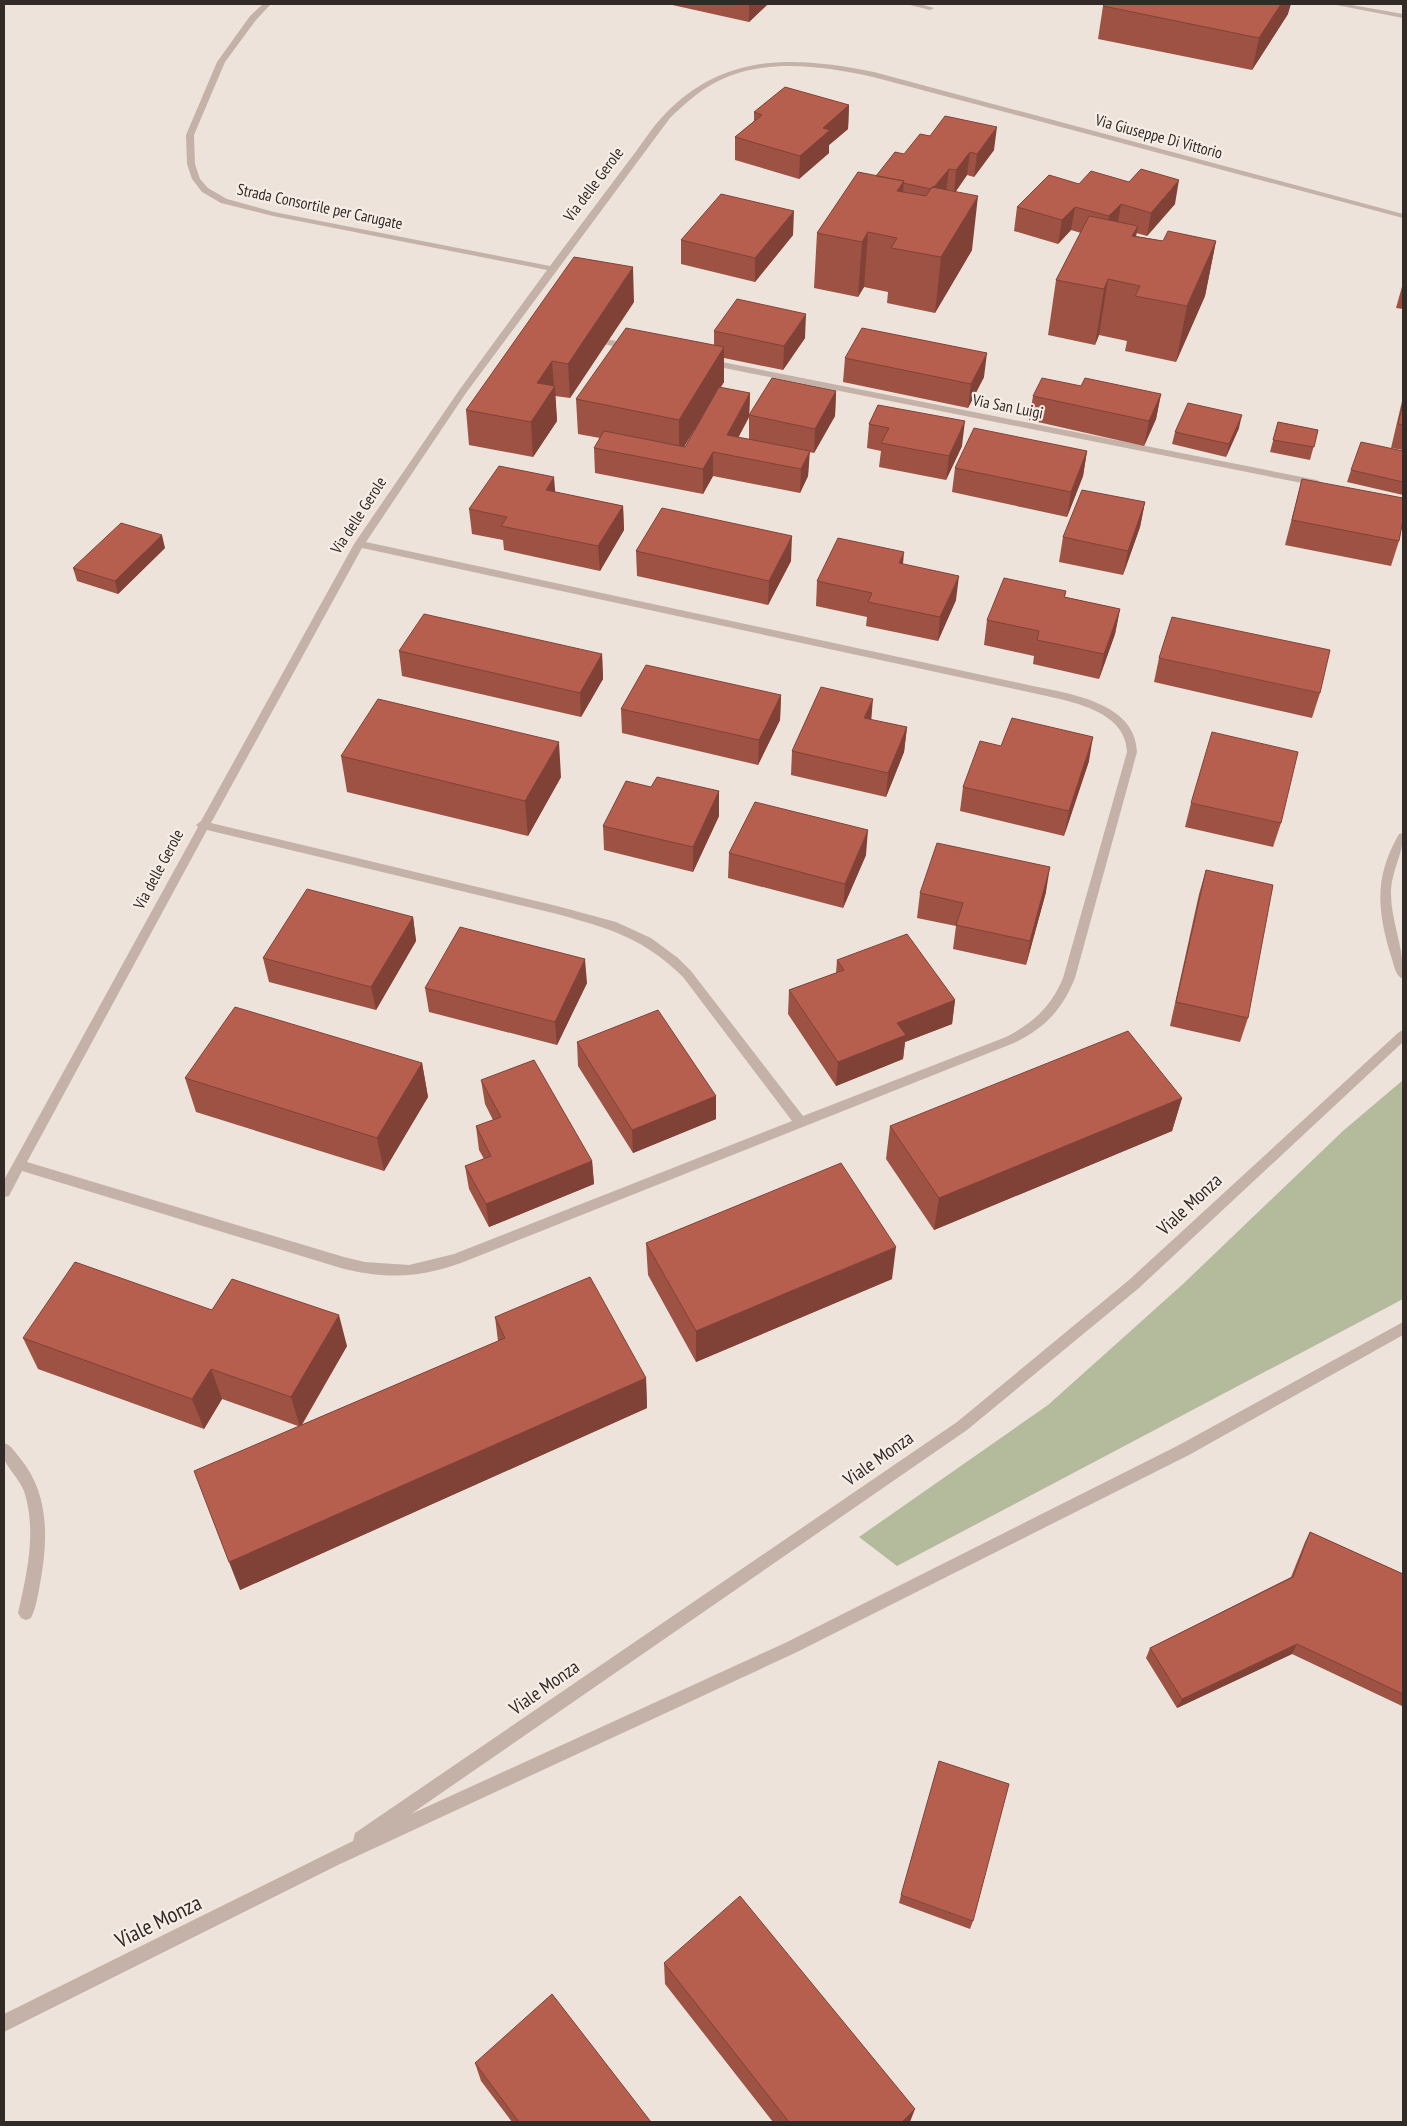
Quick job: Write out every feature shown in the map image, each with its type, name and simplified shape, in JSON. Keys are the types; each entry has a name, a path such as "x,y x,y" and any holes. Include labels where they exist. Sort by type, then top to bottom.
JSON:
{"street":[{"name":"Strada Consortile per Carugate","path":"267,4 253,18 221,62 190,135 191,164 196,180 205,190 224,201 273,214 552,269"},
{"path":"910,4 930,8"},
{"path":"1335,4 1403,16"},
{"name":"Via delle Gerole","path":"4,1192 202,826 359,544 552,269 667,116 686,96 711,81 740,69 761,64 802,62 835,65 908,82"},
{"name":"Via Giuseppe Di Vittorio","path":"908,82 1403,216"},
{"path":"607,342 646,350"},
{"name":"Via San Luigi","path":"694,359 1326,485"},
{"path":"19,1165 344,1263 365,1268 409,1271 478,1252 1023,1034 1047,1017 1057,1005 1069,978 1129,765 1132,743 1130,734 1122,724 1109,714 1091,705 1055,695 359,544"},
{"path":"202,826 556,910 612,926 647,941 687,974 800,1122"},
{"path":"1403,837 1387,869 1386,891 1386,912 1391,936 1403,974"},
{"name":"Viale Monza","path":"332,1859 962,1426 1134,1284 1403,1035"},
{"name":"Viale Monza","path":"4,2022 332,1859 790,1648 1184,1450 1403,1328"},
{"path":"4,1449 15,1460 30,1483 37,1510 38,1555 26,1613"}],"green space":[{"path":"1403,1080 1403,1299 897,1566 859,1537 1048,1405 1183,1284 1344,1130"}],"building":[{"path":"1105,4 1281,4 1259,38 1103,6"},
{"path":"785,87 849,105 823,128 830,130 800,156 735,137 762,115 754,112"},
{"path":"945,116 997,127 977,154 970,152 956,170 949,169 931,189 903,183 904,181 876,176 895,152 904,154 920,134 930,136"},
{"path":"1141,169 1179,180 1151,213 1121,204 1109,216 1075,207 1062,220 1017,207 1049,175 1079,184 1091,171 1129,182"},
{"path":"858,172 904,181 897,191 926,196 932,187 978,196 941,257 891,248 897,238 868,232 862,242 817,233"},
{"path":"721,194 794,211 755,258 681,240"},
{"path":"1089,216 1138,226 1132,236 1163,241 1168,231 1216,241 1187,306 1135,296 1140,286 1108,279 1104,289 1056,280"},
{"path":"574,257 633,267 568,364 552,361 537,383 555,386 531,422 466,410"},
{"path":"737,299 806,314 784,346 714,331"},
{"path":"626,328 724,347 679,420 576,399"},
{"path":"862,328 987,353 971,384 845,358"},
{"path":"772,378 836,391 815,429 749,415"},
{"path":"1042,378 1081,386 1085,378 1161,394 1149,421 1033,396"},
{"path":"719,387 750,393 727,435 810,451 801,469 713,452 703,469 594,448 604,431 685,447"},
{"path":"1188,403 1242,415 1229,444 1175,432"},
{"path":"1403,403 1403,425 1398,424"},
{"path":"878,405 965,421 949,456 881,443 889,428 869,424"},
{"path":"1278,422 1318,430 1314,447 1273,440"},
{"path":"974,428 1087,451 1071,492 955,468"},
{"path":"1361,442 1403,451 1403,482 1351,470"},
{"path":"499,466 554,477 546,490 623,506 598,546 501,526 507,517 469,509"},
{"path":"1302,479 1403,498 1403,520 1399,541 1292,520"},
{"path":"1082,490 1145,502 1128,551 1063,537"},
{"path":"662,508 792,536 769,581 636,551"},
{"path":"121,523 162,535 115,581 73,568"},
{"path":"838,538 904,552 899,563 959,576 940,617 868,602 872,593 817,581"},
{"path":"1004,578 1066,591 1064,597 1120,609 1104,654 1037,640 1039,631 987,620"},
{"path":"424,614 602,654 580,693 399,651"},
{"path":"1172,617 1330,650 1320,693 1159,658"},
{"path":"646,665 781,695 759,740 621,709"},
{"path":"821,687 873,699 864,718 907,727 888,773 792,751"},
{"path":"378,699 559,742 525,801 341,756"},
{"path":"1012,718 1093,737 1069,811 963,787 980,741 1001,746"},
{"path":"1212,732 1298,752 1281,823 1191,803"},
{"path":"657,777 719,791 693,847 603,826 626,781 651,787"},
{"path":"755,802 868,830 845,884 729,853"},
{"path":"937,843 1050,867 1030,941 956,925 963,903 920,893"},
{"path":"1206,870 1273,885 1248,1018 1176,1002"},
{"path":"307,889 413,917 371,987 263,958"},
{"path":"460,927 585,959 555,1022 425,988"},
{"path":"907,934 955,1000 897,1023 906,1035 838,1062 789,990 844,970 837,960"},
{"path":"235,1007 422,1063 377,1138 185,1078"},
{"path":"658,1010 716,1096 632,1130 577,1042"},
{"path":"1128,1031 1182,1098 939,1198 890,1126"},
{"path":"534,1060 592,1161 486,1204 465,1166 491,1156 476,1126 501,1117 481,1080"},
{"path":"841,1163 896,1247 696,1331 646,1243"},
{"path":"75,1262 212,1310 232,1279 339,1315 291,1397 211,1369 192,1399 23,1338"},
{"path":"590,1277 646,1378 229,1562 194,1471 505,1338 495,1317"},
{"path":"1310,1532 1403,1574 1403,1694 1297,1644 1182,1699 1150,1648 1293,1577"},
{"path":"939,1761 1009,1784 973,1921 901,1895"},
{"path":"740,1896 915,2109 902,2122 789,2122 664,1963"},
{"path":"552,1994 651,2122 519,2122 475,2063"}]}
